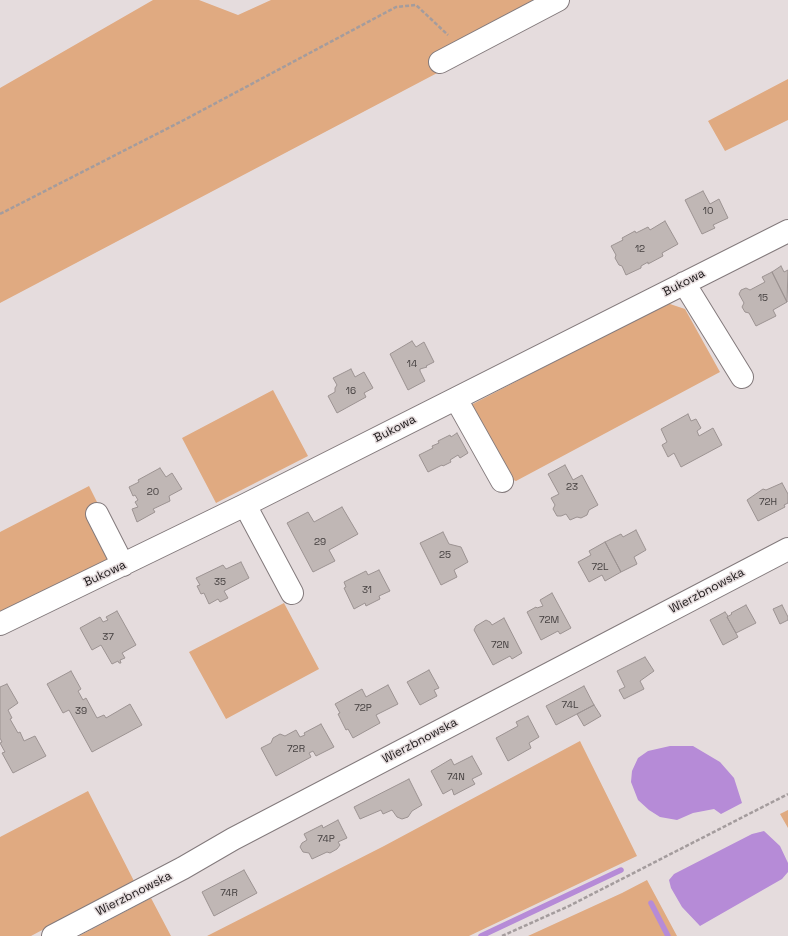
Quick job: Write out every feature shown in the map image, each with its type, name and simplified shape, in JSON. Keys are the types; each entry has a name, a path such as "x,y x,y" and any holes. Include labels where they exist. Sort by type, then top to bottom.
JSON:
{"street":[{"path":"440,62 558,0"},
{"name":"Bukowa","path":"0,624 245,506 788,231"},
{"path":"684,283 742,377"},
{"path":"456,399 502,481"},
{"path":"245,506 292,593"},
{"path":"98,514 123,565"},
{"name":"Wierzbnowska","path":"52,936 183,868 247,831 788,549"}],"path":[{"path":"0,214 184,120 396,7 416,5 448,35 455,38"},
{"path":"502,936 568,906 788,794"}],"shaded area":[{"path":"153,0 199,0 238,15 271,0 545,0 441,71 0,303 0,88"},
{"path":"788,79 788,120 725,151 708,121"},
{"path":"667,303 685,309 720,372 516,481 506,477 469,406"},
{"path":"273,390 308,456 216,503 182,438"},
{"path":"89,486 99,506 110,561 0,616 0,532"},
{"path":"284,603 319,669 226,719 189,652"},
{"path":"580,741 637,856 469,936 207,936 384,846"},
{"path":"670,746 693,746 720,762 734,778 742,803 721,814 714,809 693,813 677,820 660,817 649,810 638,800 631,782 632,771 638,758 648,751"},
{"path":"88,791 134,881 31,936 0,936 0,837"},
{"path":"788,810 788,828 780,814"},
{"path":"764,831 780,846 788,863 788,872 782,879 700,926 682,907 671,888 669,880 674,874 752,834"},
{"path":"647,880 677,936 528,936 622,893"},
{"path":"151,898 171,936 79,936"}],"building":[{"path":"703,191 710,204 719,199 728,218 713,225 715,228 702,234 685,200"},
{"path":"665,221 678,244 662,253 663,256 648,264 648,262 641,266 641,268 626,275 622,266 619,265 615,258 616,255 611,246 623,240 622,238 635,231 636,233 648,227 650,230"},
{"path":"781,266 784,272 788,270 787,302 772,272"},
{"path":"772,272 787,302 773,310 776,316 756,326 749,313 745,312 742,307 744,303 739,294 741,290 746,288 750,290 765,282 762,277"},
{"path":"412,341 416,347 424,342 434,362 426,366 427,367 420,369 425,381 408,390 390,354"},
{"path":"351,369 355,377 364,372 373,388 364,393 366,397 337,413 328,396 335,392 337,385 333,378"},
{"path":"688,414 691,421 696,419 701,428 697,431 699,436 713,428 722,445 681,467 674,453 668,457 662,445 667,442 661,429"},
{"path":"457,433 468,453 460,458 458,455 450,460 451,462 428,472 419,455 433,448 432,446 439,443 438,441 450,435 451,437"},
{"path":"565,465 573,480 582,475 598,505 589,510 587,515 581,518 577,517 570,520 566,514 557,516 553,509 555,505 551,498 559,494 548,474"},
{"path":"160,468 166,477 172,473 182,489 169,496 170,501 153,509 155,512 137,522 132,509 138,507 135,502 138,500 135,495 133,496 129,487 139,482 138,480"},
{"path":"782,483 788,494 788,503 784,505 785,507 758,521 747,500 763,489 766,490"},
{"path":"342,507 358,534 329,550 335,561 313,572 287,523 308,512 314,522"},
{"path":"636,530 646,550 634,557 637,564 621,572 605,542 621,534 623,537"},
{"path":"443,532 449,544 461,547 468,562 454,570 457,577 441,585 420,543"},
{"path":"605,542 621,572 605,581 602,575 589,582 578,562 591,555 589,551"},
{"path":"241,562 249,578 224,591 228,598 220,602 218,599 209,604 204,593 201,594 197,586 200,585 196,578 223,565 226,569"},
{"path":"379,570 390,591 379,596 380,599 366,606 365,603 354,609 344,588 346,587 344,582 366,571 368,575"},
{"path":"552,593 571,628 560,634 558,631 541,640 527,612 536,607 543,606 540,600"},
{"path":"746,605 756,623 736,633 727,617 732,614 731,613"},
{"path":"782,605 788,620 780,624 773,609"},
{"path":"117,611 136,645 122,653 125,658 120,660 121,663 118,661 112,664 101,645 92,650 80,628 100,617 103,622 108,620 106,617"},
{"path":"725,612 738,637 723,645 710,620"},
{"path":"504,618 522,653 512,659 510,656 493,665 474,630 476,626 486,620 492,625"},
{"path":"645,657 654,671 640,681 644,689 624,699 619,690 625,687 617,671"},
{"path":"429,670 439,688 434,690 437,696 420,705 407,682"},
{"path":"71,671 81,689 78,691 83,700 86,698 97,718 104,715 106,718 130,704 142,725 92,752 69,710 63,713 47,684"},
{"path":"7,684 18,703 8,710 12,718 10,719 18,733 20,732 24,741 35,736 46,756 13,773 2,753 5,752 0,743 2,742 0,738 0,687"},
{"path":"388,685 398,704 376,715 380,723 353,738 348,729 346,730 335,704 362,689 366,697"},
{"path":"584,686 594,705 556,725 546,706"},
{"path":"594,705 601,716 584,726 577,714"},
{"path":"528,716 539,737 529,743 531,748 508,761 496,738 518,726 516,722"},
{"path":"321,724 334,747 316,756 313,751 309,753 311,757 276,776 261,748 271,743 273,738 280,734 285,736 296,730 300,737 305,735 304,733"},
{"path":"472,756 482,774 472,779 475,784 454,795 452,789 443,794 431,771 451,759 454,765"},
{"path":"409,779 422,805 412,811 408,817 402,819 397,817 392,810 383,814 381,810 360,819 354,807"},
{"path":"338,820 347,838 338,842 340,845 337,849 312,859 309,853 303,852 300,847 302,843 307,840 304,834 322,825 323,828"},
{"path":"244,870 257,893 214,916 202,892"}],"waterway":[{"path":"481,936 621,870"},
{"path":"651,903 668,936"}]}
